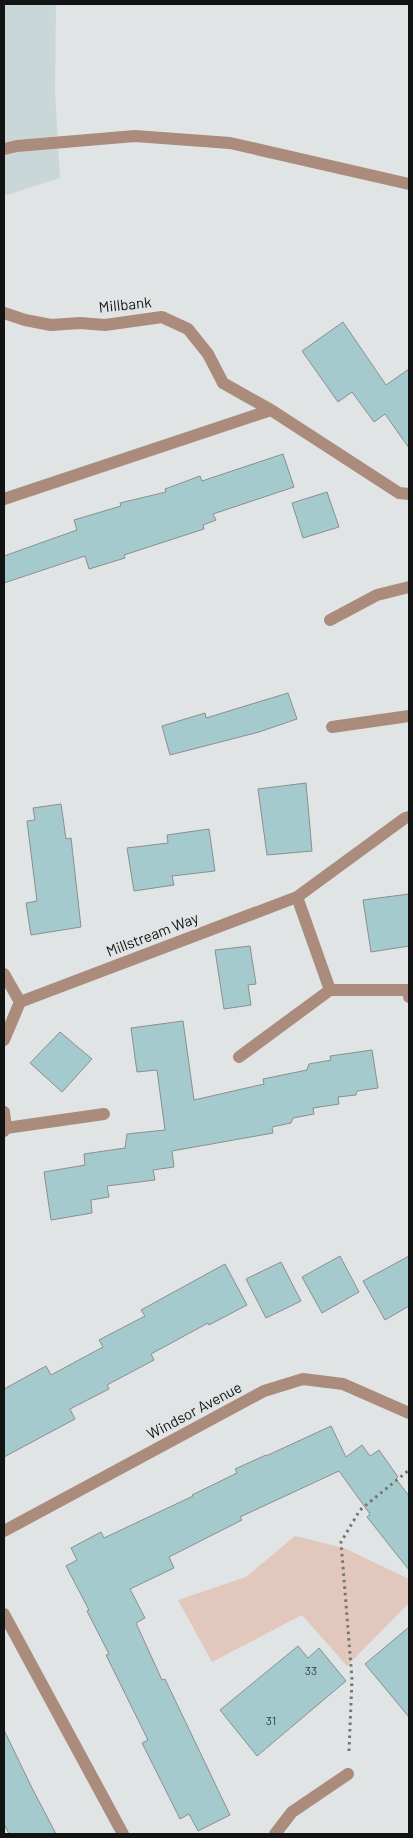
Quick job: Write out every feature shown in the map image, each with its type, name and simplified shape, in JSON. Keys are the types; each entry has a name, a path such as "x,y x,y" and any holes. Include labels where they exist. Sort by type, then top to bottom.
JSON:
{"street":[{"path":"4,149 17,146 135,136 230,143 409,184"},
{"name":"Millbank","path":"4,313 51,325 80,323 104,325 162,317 188,329 208,354 223,383 271,410 399,493 409,494"},
{"path":"4,499 271,410"},
{"path":"330,620 377,595 409,587"},
{"path":"332,727 409,716"},
{"name":"Millstream Way","path":"20,1002 296,896 409,817"},
{"path":"296,896 330,990"},
{"path":"4,974 20,1002 4,1040"},
{"path":"239,1058 330,990 408,990 409,996"},
{"path":"4,1112 5,1130 104,1114"},
{"name":"Windsor Avenue","path":"4,1531 264,1391 302,1379 343,1384 409,1413"},
{"path":"4,1614 123,1834"},
{"path":"275,1834 292,1812 348,1774"}],"path":[{"path":"348,1774 352,1680 341,1542 360,1510 409,1470"}],"shaded area":[{"path":"4,4 56,4 55,90 60,178 4,196"},
{"path":"295,1536 344,1548 409,1579 409,1603 347,1666 302,1615 212,1662 178,1600 246,1577"}],"building":[{"path":"343,322 386,385 409,369 409,448 385,414 374,422 352,392 338,402 302,351"},
{"path":"283,454 294,487 213,514 216,520 203,525 204,529 124,555 125,558 89,569 85,556 4,583 4,556 77,530 74,520 121,506 120,503 166,492 165,489 200,476 202,481"},
{"path":"327,492 339,527 303,538 292,503"},
{"path":"288,693 297,719 259,732 170,755 162,726 205,713 206,718"},
{"path":"306,783 312,851 267,855 258,789"},
{"path":"61,804 66,839 71,838 81,927 31,935 26,903 37,901 27,821 35,820 33,808"},
{"path":"209,829 215,871 172,876 174,885 134,891 127,848 168,843 167,835"},
{"path":"409,894 409,946 371,952 363,900"},
{"path":"250,946 256,984 248,985 251,1005 224,1009 215,950"},
{"path":"183,1021 194,1100 264,1084 263,1079 307,1070 309,1064 331,1060 330,1056 372,1050 378,1088 357,1091 356,1095 338,1097 339,1104 313,1108 314,1114 293,1118 291,1123 272,1127 273,1133 172,1151 174,1167 153,1170 155,1180 107,1186 109,1197 91,1200 92,1213 51,1220 44,1172 85,1165 84,1154 125,1148 127,1134 165,1130 157,1070 137,1072 131,1028"},
{"path":"60,1032 92,1059 62,1092 30,1063"},
{"path":"340,1256 359,1292 322,1313 302,1277"},
{"path":"409,1256 409,1306 385,1320 363,1281"},
{"path":"281,1262 301,1301 266,1318 246,1279"},
{"path":"225,1264 247,1305 209,1325 208,1323 151,1354 154,1360 107,1385 109,1389 70,1409 75,1419 4,1457 4,1389 46,1366 51,1375 103,1347 99,1340 145,1316 141,1310"},
{"path":"331,1426 346,1457 362,1445 370,1456 379,1450 398,1477 396,1479 409,1496 409,1570 367,1517 370,1514 339,1471 240,1517 242,1520 169,1557 174,1568 130,1589 145,1618 136,1623 162,1680 165,1679 230,1815 198,1831 189,1814 180,1819 142,1743 148,1740 106,1655 109,1654 87,1611 89,1610 66,1566 77,1560 71,1548 101,1532 104,1538 237,1473 235,1469"},
{"path":"409,1627 409,1717 365,1664"},
{"path":"298,1646 308,1658 319,1648 346,1681 257,1756 220,1710"},
{"path":"4,1730 56,1834 9,1834 4,1824"}]}
